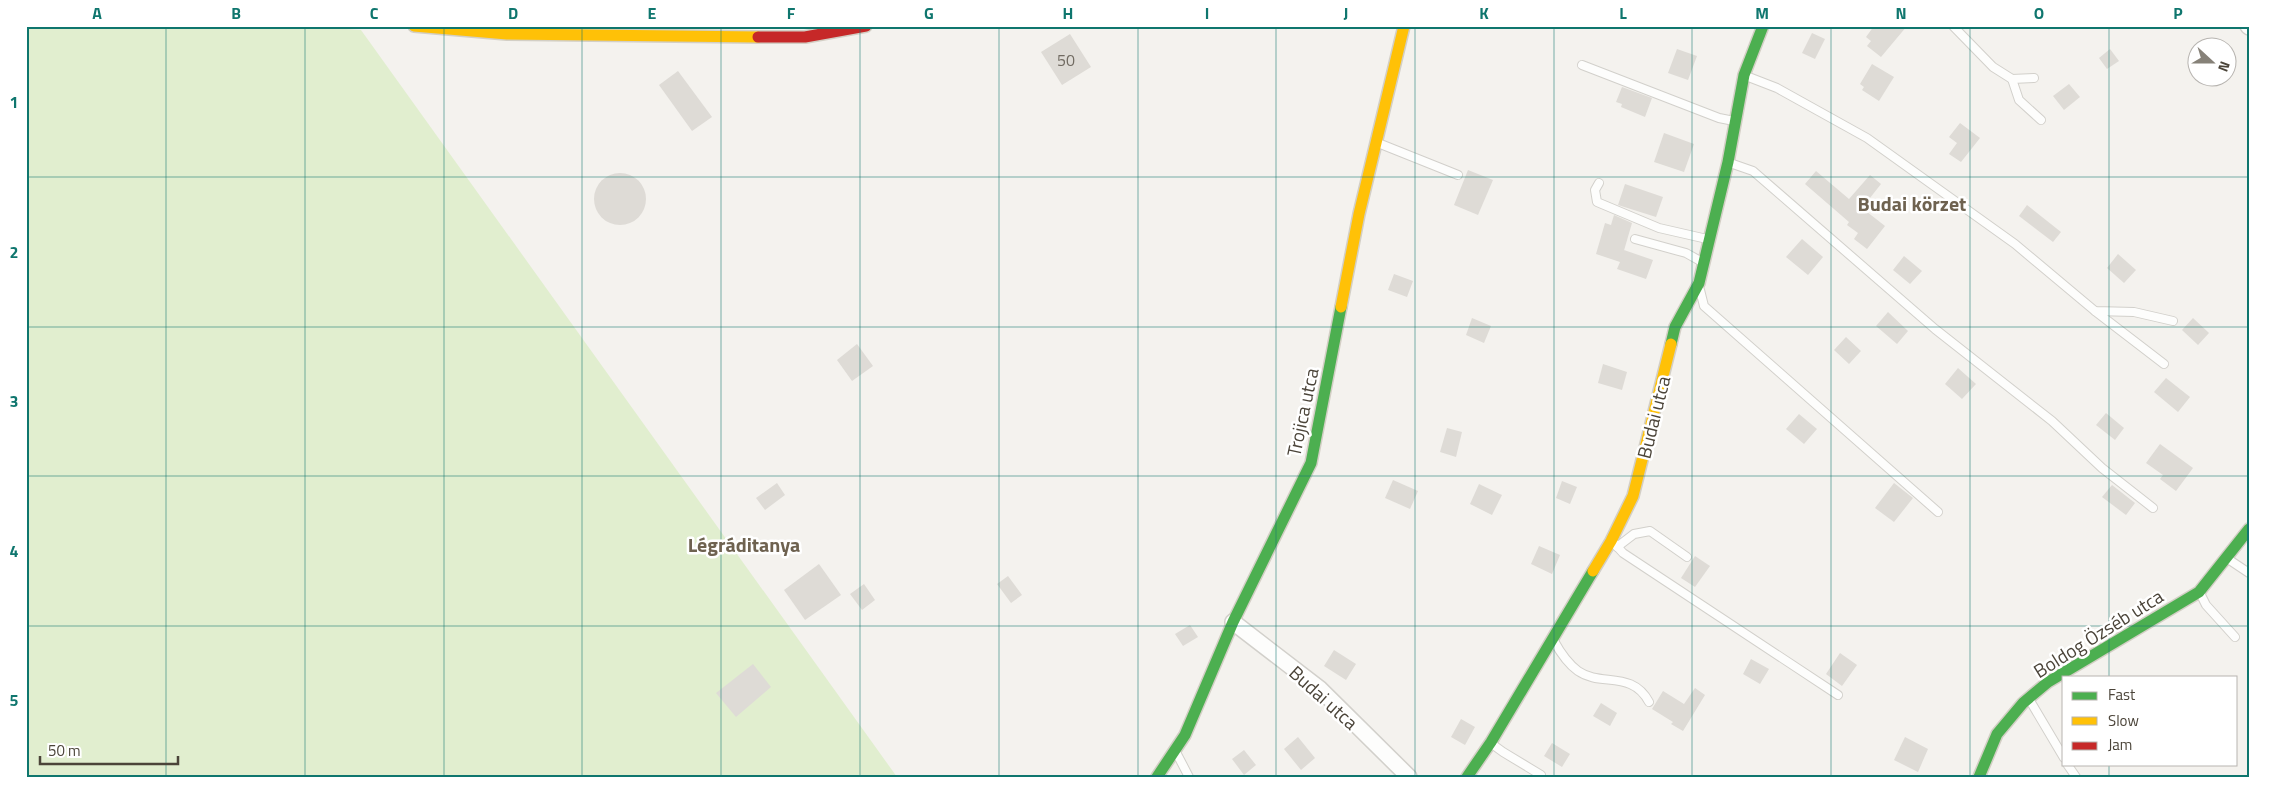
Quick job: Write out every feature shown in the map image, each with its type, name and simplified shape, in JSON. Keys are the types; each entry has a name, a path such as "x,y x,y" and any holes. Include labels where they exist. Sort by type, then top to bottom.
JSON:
{"street":[{"path":"414,26 805,37 866,26"},
{"name":"Trojica utca","path":"1157,777 1185,735 1233,622 1311,463 1359,214 1404,26"},
{"name":"Budai utca","path":"1467,777 1491,742 1552,636 1614,544 1632,496 1675,326 1699,283 1728,162 1744,75 1763,26"},
{"name":"Boldog Özséb utca","path":"1980,777 1987,751 1999,727 2028,697 2048,682 2199,592 2249,529"},
{"name":"Budai utca","path":"1233,622 1320,689 1409,777"}],"lane":[{"path":"1953,26 1993,67 2012,79 2034,78"},
{"path":"1582,65 1719,118 1736,121"},
{"path":"1744,75 1777,88 1868,138 2015,244 2095,311 2164,364"},
{"path":"2012,79 2019,100 2041,120"},
{"path":"1376,142 1458,175"},
{"path":"1728,162 1753,171 1935,328 2052,421 2102,468 2153,508"},
{"path":"1599,184 1595,190 1597,202 1659,228 1709,239"},
{"path":"1635,239 1686,253 1704,263"},
{"path":"1699,283 1704,306 1938,512"},
{"path":"2095,311 2134,312 2173,321"},
{"path":"1687,557 1650,531 1634,534 1614,544 1623,553 1792,667 1838,695"},
{"path":"2226,558 2249,573"},
{"path":"2199,592 2206,605 2236,636"},
{"path":"1552,636 1562,656 1578,671 1594,677 1615,679 1633,685 1643,691 1649,702"},
{"path":"2028,697 2062,755"},
{"path":"1491,742 1503,752 1542,775"},
{"path":"1175,750 1188,777"},
{"path":"2068,766 2076,777"}],"green space":[{"path":"26,26 302,26 361,30 897,777 26,777"}],"building":[{"path":"1874,26 1907,26 1881,57 1867,46 1871,41 1866,37"},
{"path":"1812,33 1825,39 1815,59 1802,53"},
{"path":"1070,34 1091,67 1062,85 1041,52"},
{"path":"1677,49 1697,56 1688,80 1668,73"},
{"path":"2110,49 2119,61 2107,69 2099,58"},
{"path":"1872,64 1894,77 1879,101 1862,90 1864,87 1860,84"},
{"path":"678,71 712,117 692,131 659,85"},
{"path":"2069,84 2080,97 2064,110 2053,96"},
{"path":"1622,87 1652,98 1645,117 1621,107 1622,104 1616,102"},
{"path":"1960,123 1980,138 1961,162 1949,154 1957,143 1949,137"},
{"path":"1664,133 1694,144 1684,172 1654,162"},
{"path":"1468,170 1493,180 1478,215 1454,205"},
{"path":"1816,171 1849,199 1870,175 1881,184 1862,208 1885,226 1867,249 1854,239 1858,233 1847,225 1849,222 1805,184"},
{"path":"620,173 634,177 642,185 646,199 642,213 634,221 620,225 606,221 598,213 594,199 598,185 606,177"},
{"path":"1625,184 1663,197 1656,217 1618,205"},
{"path":"2027,205 2061,232 2053,242 2019,216"},
{"path":"1614,215 1632,223 1624,250 1653,260 1646,279 1617,269 1620,262 1596,254 1605,223 1611,225"},
{"path":"1802,239 1823,257 1808,275 1786,257"},
{"path":"2118,254 2136,270 2124,283 2107,268"},
{"path":"1904,256 1922,271 1910,284 1893,270"},
{"path":"1394,274 1413,281 1407,297 1388,290"},
{"path":"1888,312 1908,331 1897,344 1876,326"},
{"path":"1472,318 1491,326 1484,343 1466,335"},
{"path":"2193,318 2209,333 2198,345 2182,330"},
{"path":"1846,337 1861,351 1849,364 1834,350"},
{"path":"857,344 873,366 852,381 837,360"},
{"path":"1603,364 1627,372 1622,390 1598,383"},
{"path":"1958,368 1976,384 1962,399 1945,384"},
{"path":"2166,378 2190,397 2178,412 2154,392"},
{"path":"2106,413 2124,428 2115,440 2096,425"},
{"path":"1799,414 1817,429 1804,444 1786,429"},
{"path":"1447,428 1462,432 1456,457 1440,452"},
{"path":"2160,444 2193,468 2176,491 2160,479 2163,475 2146,463"},
{"path":"1393,480 1418,491 1410,509 1385,498"},
{"path":"1562,481 1577,487 1570,504 1556,498"},
{"path":"777,483 785,495 765,510 756,498"},
{"path":"1894,483 1913,498 1894,522 1875,508"},
{"path":"1479,484 1502,495 1492,515 1470,504"},
{"path":"2112,485 2135,503 2126,515 2102,497"},
{"path":"1539,546 1560,555 1552,574 1531,564"},
{"path":"1695,556 1710,566 1695,587 1681,578"},
{"path":"819,564 841,595 805,620 784,590"},
{"path":"1008,576 1022,595 1011,603 997,584"},
{"path":"864,584 875,600 862,610 850,594"},
{"path":"1190,625 1198,637 1183,646 1175,634"},
{"path":"1334,650 1356,664 1346,680 1324,666"},
{"path":"1840,653 1857,665 1842,686 1826,674"},
{"path":"1751,659 1769,669 1760,684 1743,674"},
{"path":"753,664 771,687 736,717 716,693"},
{"path":"1695,688 1705,695 1683,731 1671,724 1673,722 1652,709 1663,691 1684,704"},
{"path":"1601,703 1617,713 1610,726 1593,716"},
{"path":"1461,719 1475,727 1465,745 1451,737"},
{"path":"1298,737 1315,758 1301,770 1284,749"},
{"path":"1905,737 1928,749 1918,772 1894,760"},
{"path":"1552,743 1570,754 1562,767 1544,756"},
{"path":"1244,750 1256,765 1244,775 1232,759"}],"traffic: fast":[{"path":"1671,344 1675,327 1699,283 1728,162 1744,75 1763,26"},
{"path":"1157,777 1185,735 1233,622 1311,463 1341,307"},
{"path":"1979,777 1997,734 2023,703 2048,682 2199,592 2249,529"},
{"path":"1467,777 1491,742 1593,571"}],"traffic: slow":[{"path":"414,26 507,34 758,37"},
{"path":"1341,307 1359,214 1404,26"},
{"path":"1593,571 1611,541 1633,496 1671,344"}],"traffic: jam":[{"path":"758,37 805,37 866,26"}],"district":[{"name":"Budai körzet","path":"1912,203"},
{"name":"Légráditanya","path":"744,544"}]}
